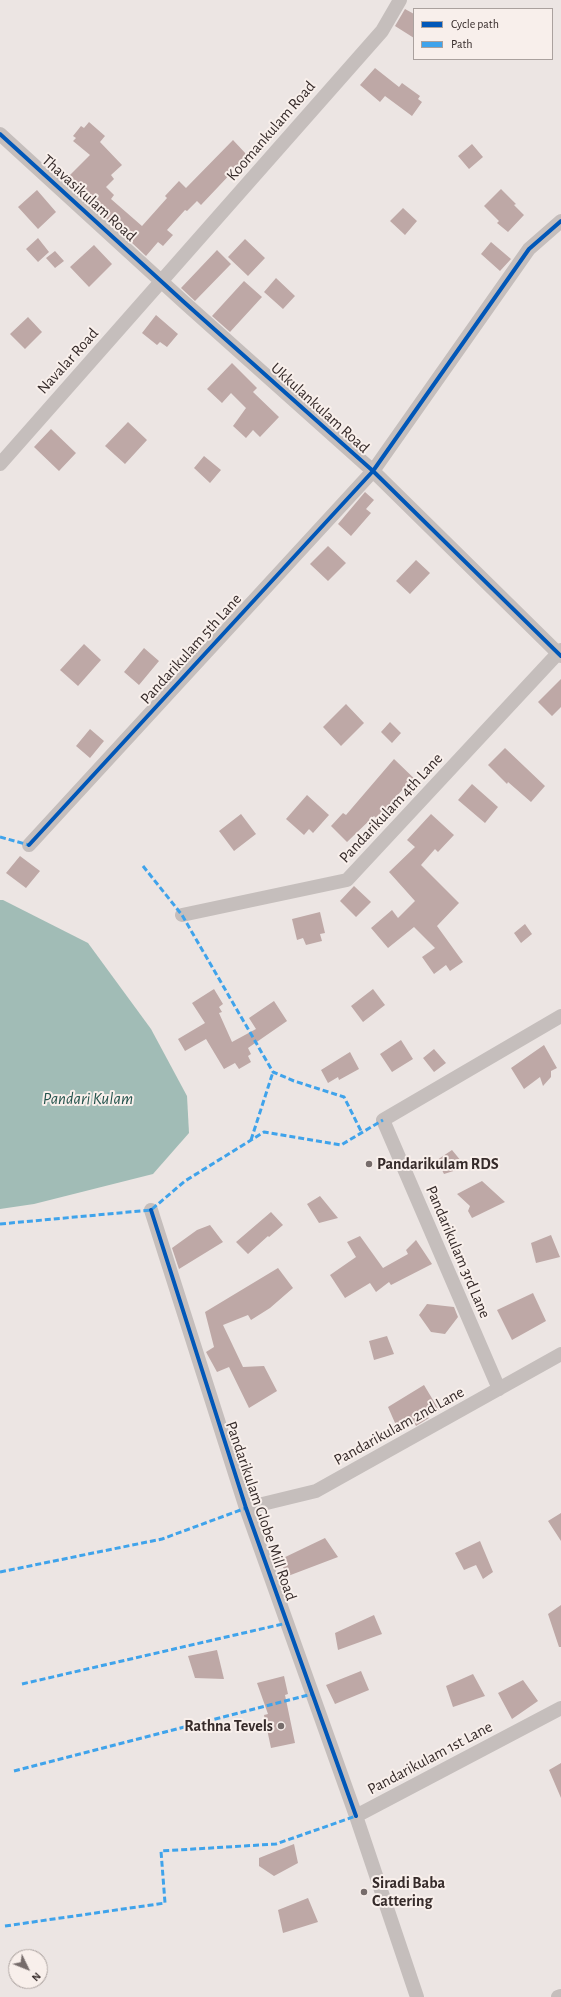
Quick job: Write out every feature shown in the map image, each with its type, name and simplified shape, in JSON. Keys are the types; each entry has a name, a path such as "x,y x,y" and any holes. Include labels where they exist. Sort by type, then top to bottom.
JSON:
{"street":[{"name":"Koomankulam Road","path":"162,281 382,31 400,0"},
{"name":"Thavasikulam Road","path":"0,134 162,281"},
{"name":"Pandarikulam 5th Lane","path":"29,845 373,471 529,250 561,221"},
{"name":"Navalar Road","path":"0,464 162,281"},
{"name":"Ukkulankulam Road","path":"162,281 373,471 560,653"},
{"name":"Pandarikulam 4th Lane","path":"182,915 347,880 560,653"},
{"name":"Pandarikulam 3rd Lane","path":"499,1389 383,1120 561,1016"},
{"name":"Pandarikulam Globe Mill Road","path":"151,1210 246,1508 356,1816"},
{"name":"Pandarikulam 2nd Lane","path":"246,1508 316,1491 561,1354"},
{"name":"Pandarikulam 1st Lane","path":"356,1816 561,1708"},
{"path":"356,1816 417,1997"}],"water":[{"name":"Pandari Kulam","path":"0,900 3,900 88,943 151,1029 187,1096 189,1133 153,1174 34,1204 0,1209"}],"building":[{"path":"405,9 413,13 413,37 395,26"},
{"path":"375,68 399,87 402,83 420,96 418,99 422,102 412,116 385,96 380,102 360,85"},
{"path":"89,122 105,136 100,142 122,165 111,175 114,179 106,187 114,195 111,199 142,226 167,198 165,196 179,181 186,188 233,140 247,155 245,157 249,161 239,171 236,168 201,205 197,201 187,211 185,210 167,230 173,235 163,246 158,242 146,256 65,180 90,155 73,141 76,138 73,136 81,126 84,128"},
{"path":"472,144 483,157 469,169 458,156"},
{"path":"501,189 516,204 514,205 524,215 508,232 497,223 499,221 484,206"},
{"path":"37,190 56,212 38,229 18,207"},
{"path":"403,208 417,221 405,235 390,221"},
{"path":"38,238 49,252 38,262 26,249"},
{"path":"245,239 265,258 248,276 228,257"},
{"path":"491,242 511,259 500,271 481,254"},
{"path":"94,245 112,264 89,287 70,267"},
{"path":"217,250 231,264 195,301 181,288"},
{"path":"55,251 64,261 55,268 46,258"},
{"path":"276,278 295,296 283,309 264,292"},
{"path":"244,281 262,297 230,332 212,316"},
{"path":"156,315 178,334 167,347 160,342 157,345 142,333"},
{"path":"28,317 42,332 25,349 10,334"},
{"path":"232,363 257,388 253,392 279,417 260,437 253,430 246,438 233,426 246,408 231,393 222,403 207,389"},
{"path":"128,422 147,440 125,464 105,446"},
{"path":"51,429 76,453 59,471 34,447"},
{"path":"204,456 221,470 210,483 194,468"},
{"path":"365,492 374,500 366,509 371,513 351,536 338,524"},
{"path":"328,546 346,563 328,581 310,564"},
{"path":"416,560 430,573 410,594 396,581"},
{"path":"84,644 101,660 78,686 60,670"},
{"path":"144,648 159,661 139,685 124,672"},
{"path":"561,679 561,707 552,716 538,702"},
{"path":"346,704 364,723 341,746 323,727"},
{"path":"390,722 401,733 392,743 381,732"},
{"path":"90,729 104,741 90,758 76,746"},
{"path":"505,748 545,786 531,802 508,782 507,784 488,765"},
{"path":"394,759 421,785 410,796 403,789 377,819 374,816 347,842 331,826 343,813 346,815"},
{"path":"472,784 498,807 485,823 458,800"},
{"path":"307,795 329,815 313,833 309,829 304,835 286,819"},
{"path":"241,814 256,834 234,851 219,831"},
{"path":"431,814 454,835 438,852 435,849 421,865 459,903 437,926 463,962 450,971 446,965 434,974 422,957 435,948 414,927 388,948 371,928 392,910 398,918 415,901 389,872 415,847 407,840"},
{"path":"20,856 40,871 26,888 6,873"},
{"path":"354,886 371,902 356,917 340,901"},
{"path":"320,912 325,933 320,934 322,941 306,945 303,938 297,940 292,919"},
{"path":"525,924 532,934 521,943 514,933"},
{"path":"214,989 223,1004 219,1007 222,1012 219,1013 232,1042 256,1029 249,1018 274,1001 287,1021 248,1048 251,1054 248,1056 251,1062 239,1069 235,1063 224,1069 206,1039 185,1051 178,1039 205,1023 192,1003"},
{"path":"373,989 385,1005 363,1022 351,1006"},
{"path":"401,1040 413,1059 392,1072 380,1054"},
{"path":"544,1045 557,1068 551,1071 551,1077 543,1086 540,1077 524,1089 511,1068"},
{"path":"434,1049 446,1063 434,1072 423,1058"},
{"path":"350,1052 359,1069 339,1080 338,1077 328,1083 321,1070"},
{"path":"452,1150 466,1167 444,1174 437,1160"},
{"path":"482,1181 505,1202 472,1218 468,1211 470,1206 457,1194"},
{"path":"320,1196 338,1218 319,1223 307,1204"},
{"path":"271,1212 283,1225 248,1254 236,1242"},
{"path":"210,1225 223,1242 179,1269 172,1248 197,1230"},
{"path":"551,1235 560,1257 536,1263 531,1243"},
{"path":"360,1236 383,1268 408,1254 406,1250 416,1240 432,1264 391,1285 389,1282 376,1292 370,1283 345,1298 330,1275 356,1257 347,1242"},
{"path":"278,1268 293,1288 270,1308 251,1320 248,1315 223,1325 243,1367 264,1366 277,1391 249,1408 229,1367 217,1372 206,1352 214,1347 205,1312"},
{"path":"533,1293 546,1321 512,1340 497,1310"},
{"path":"427,1304 454,1307 458,1317 445,1334 431,1332 419,1315"},
{"path":"387,1336 394,1354 374,1360 369,1341"},
{"path":"424,1385 439,1410 427,1414 429,1418 416,1426 414,1422 399,1432 388,1407"},
{"path":"561,1513 561,1541 548,1521"},
{"path":"325,1538 338,1557 288,1576 279,1560"},
{"path":"480,1541 493,1572 483,1579 476,1565 464,1570 455,1553"},
{"path":"561,1605 561,1647 559,1647 548,1614"},
{"path":"374,1615 382,1634 338,1650 335,1633"},
{"path":"217,1650 224,1679 195,1678 188,1656"},
{"path":"361,1671 369,1690 335,1704 326,1685"},
{"path":"473,1674 485,1696 453,1707 446,1686"},
{"path":"284,1676 288,1694 285,1695 295,1743 271,1748 264,1715 268,1714 257,1683"},
{"path":"523,1680 538,1701 512,1719 498,1693"},
{"path":"561,1763 561,1798 549,1770"},
{"path":"294,1844 298,1863 274,1876 259,1866 259,1858"},
{"path":"308,1898 318,1922 283,1933 278,1910"}],"marked path":[{"path":"0,837 29,845"},
{"path":"143,866 182,915 273,1072 294,1081 344,1097 362,1133"},
{"path":"251,1140 273,1072"},
{"path":"0,1224 151,1210 185,1181 264,1132 341,1145 383,1120"},
{"path":"0,1572 162,1539 246,1508"},
{"path":"22,1684 287,1623"},
{"path":"14,1771 312,1694"},
{"path":"5,1926 165,1903 161,1851 276,1844 356,1816"}],"cycle path":[{"path":"0,134 185,303 373,471 561,656"},
{"path":"29,845 373,471 529,249 561,221"},
{"path":"151,1210 246,1508 356,1816"}],"place":[{"name":"Pandarikulam RDS","path":"369,1164"},
{"name":"Rathna Tevels","path":"281,1726"},
{"name":"Siradi Baba Cattering","path":"364,1892"}]}
